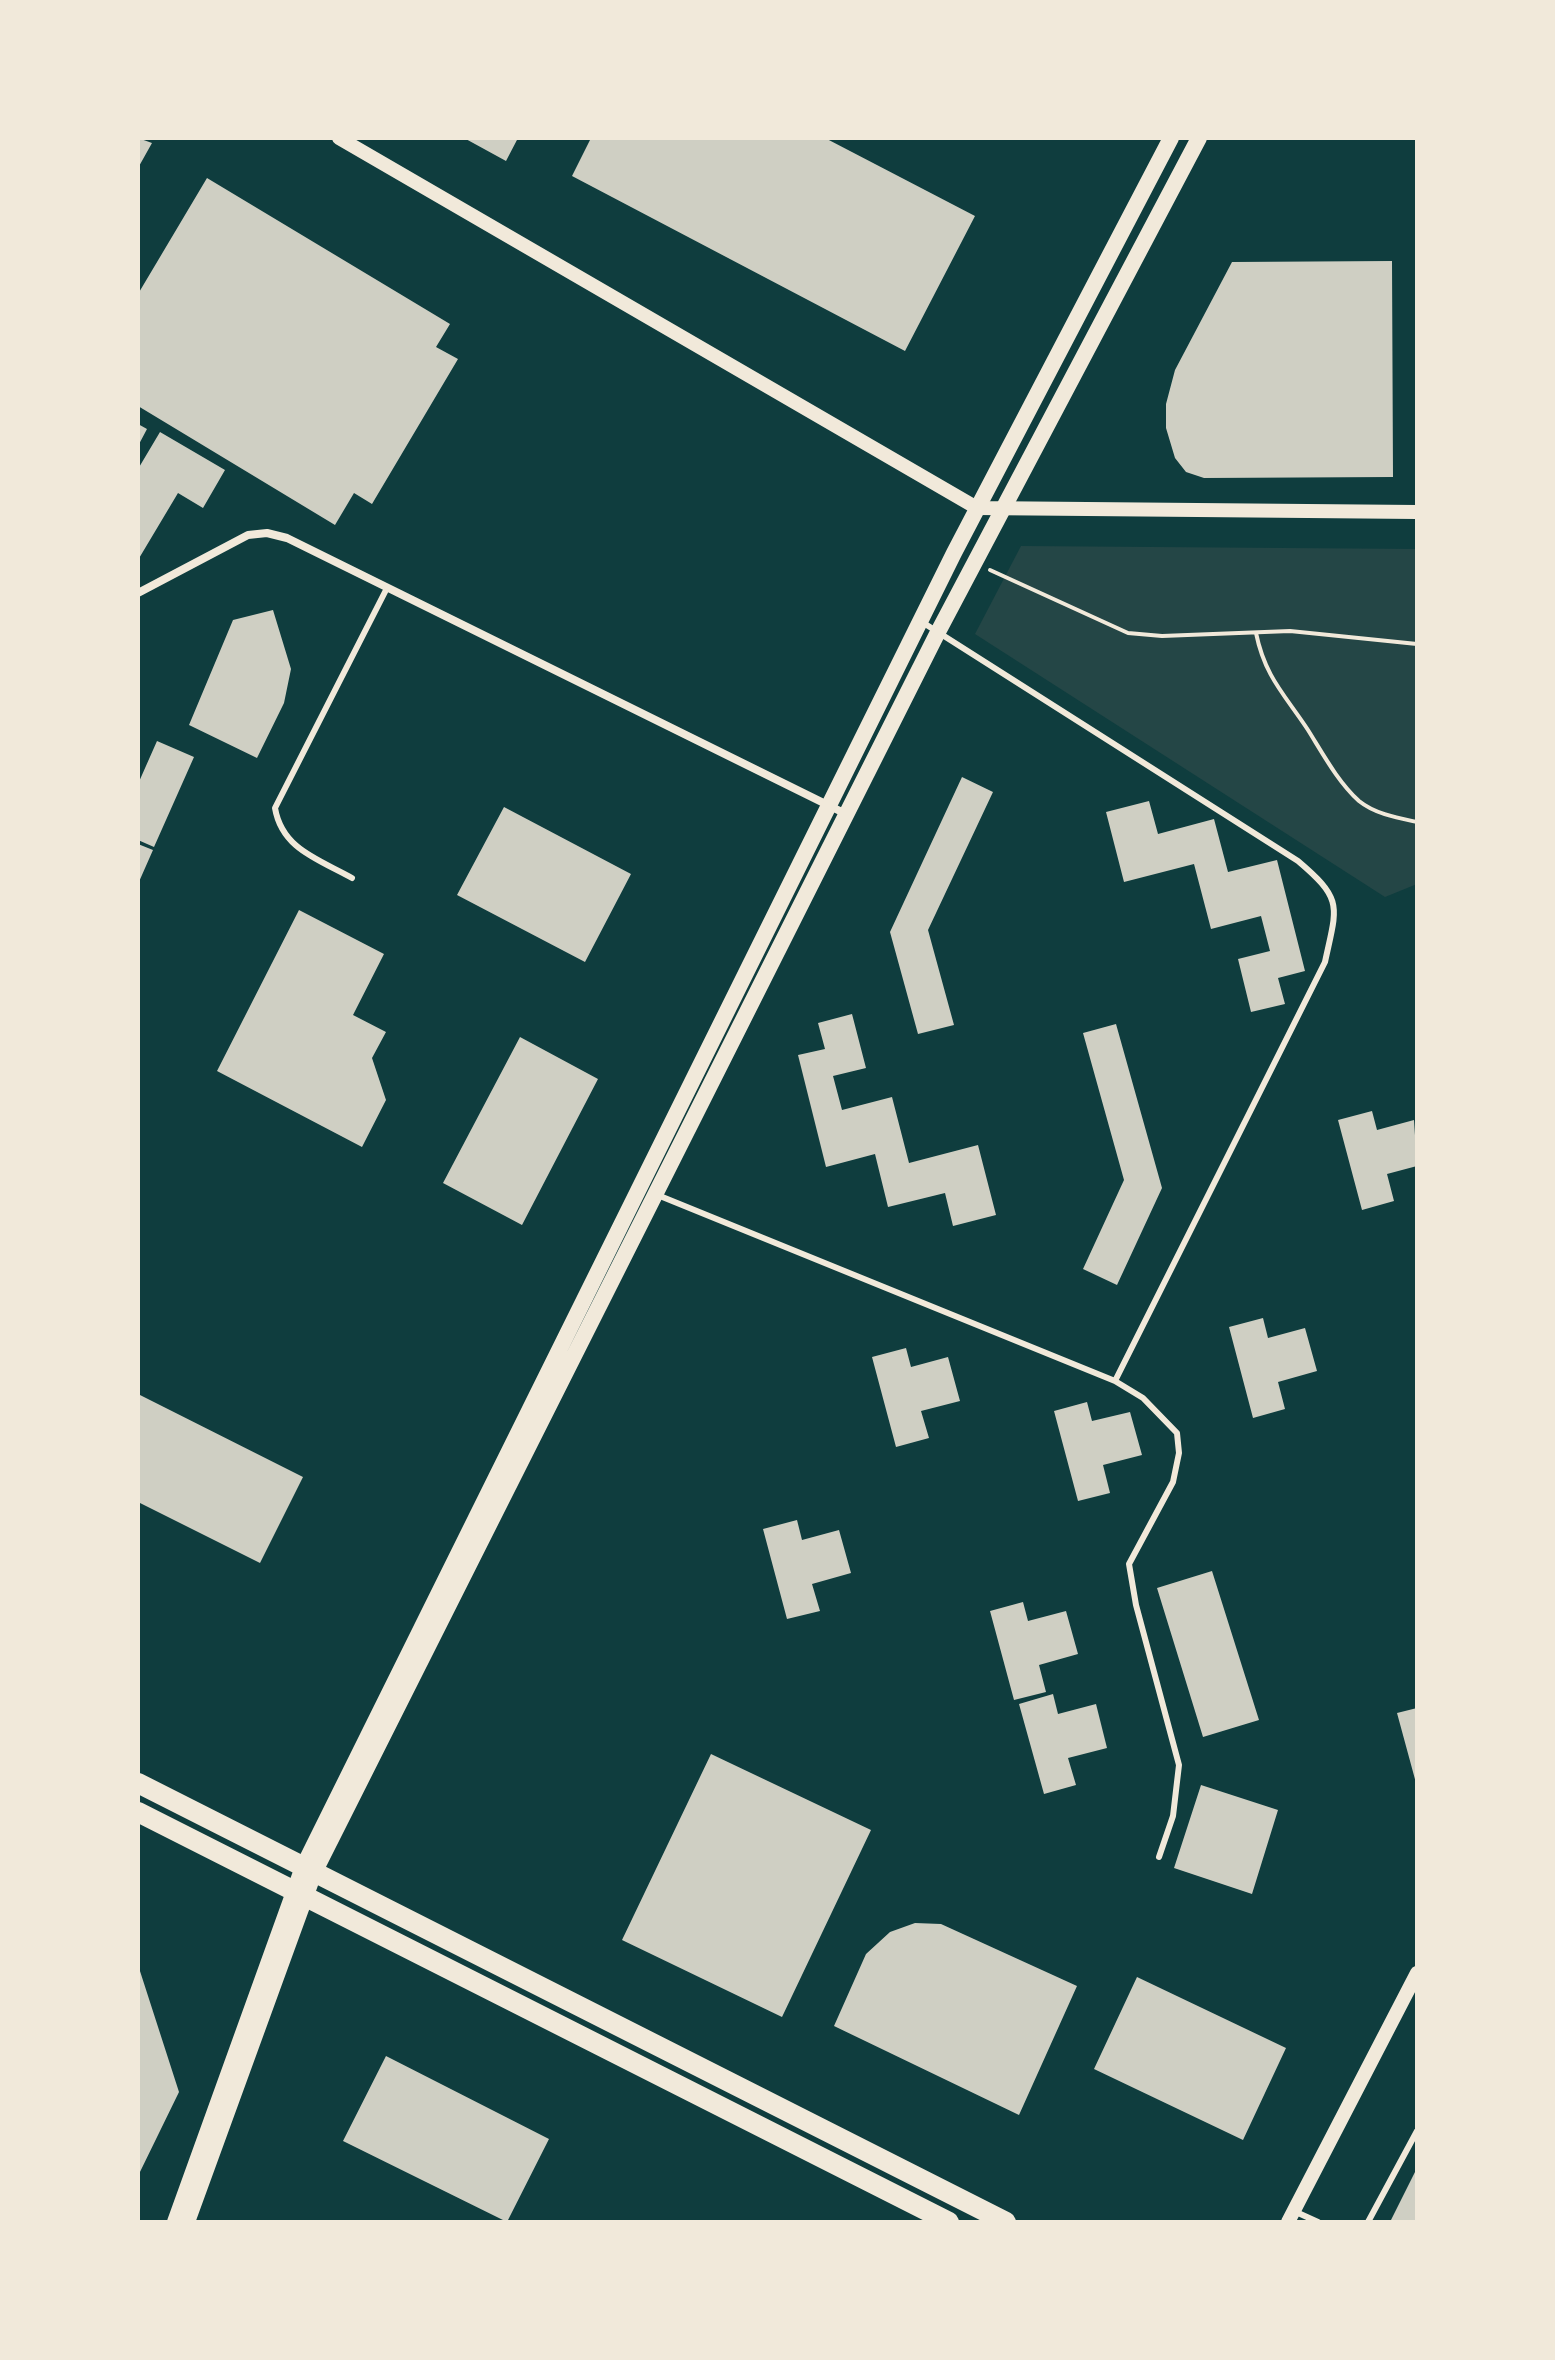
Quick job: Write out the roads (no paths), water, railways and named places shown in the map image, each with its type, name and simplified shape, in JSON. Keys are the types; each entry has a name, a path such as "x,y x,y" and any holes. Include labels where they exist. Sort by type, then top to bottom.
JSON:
{"highway":[{"path":"138,1783 1006,2222"},
{"path":"138,1812 949,2222"}],"main road":[{"path":"175,2222 298,1893 645,1190 829,805 977,508 1171,138"},
{"path":"645,1190 846,814 1002,508 1199,138"},
{"path":"187,2222 298,1893"}],"street":[{"path":"339,138 977,508 1417,512"},
{"path":"138,593 248,535 267,533 287,538 846,814"},
{"path":"1291,2216 1417,1973"}],"lane":[{"path":"352,878 299,849 279,828 275,808 387,588"},
{"path":"922,622 1298,861 1327,886 1335,914 1325,962 1115,1381"},
{"path":"645,1190 1115,1381 1143,1398 1177,1433 1179,1453 1173,1482 1129,1564 1136,1605 1179,1765 1173,1816 1159,1857"},
{"path":"1368,2222 1417,2131"},
{"path":"1291,2216 1318,2222"}]}
